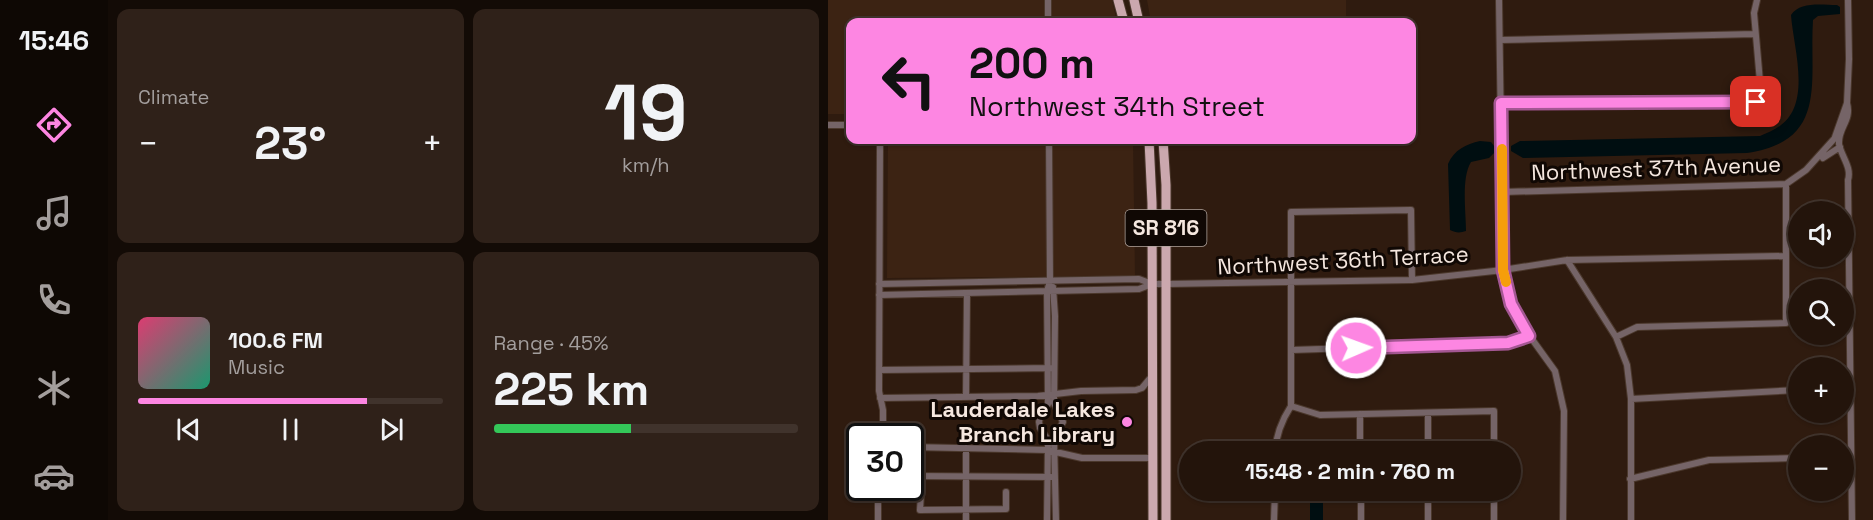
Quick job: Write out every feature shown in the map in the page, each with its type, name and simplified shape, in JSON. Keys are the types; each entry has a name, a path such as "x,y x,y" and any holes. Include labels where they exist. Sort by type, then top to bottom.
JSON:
{"main road":[{"path":"1118,0 1123,18"},
{"path":"1134,0 1138,18"},
{"name":"SR 816","path":"1149,144 1152,203 1153,520"},
{"name":"SR 816","path":"1162,144 1165,179 1166,520"},
{"path":"1153,440 1166,457"},
{"path":"1153,458 1159,460 1166,470"}],"street":[{"path":"1048,0 1048,18"},
{"path":"1499,0 1503,270 1511,304 1529,336 1555,371 1564,411 1563,520"},
{"path":"1501,103 1756,102 1760,82 1754,13 1757,0"},
{"path":"1848,0 1847,103 1849,111 1848,118 1837,137 1838,147 1850,174 1848,180 1851,357"},
{"path":"1500,40 1755,34"},
{"path":"828,125 846,125"},
{"name":"Northwest 37th Avenue","path":"1503,192 1786,184 1806,170 1837,137"},
{"path":"880,144 879,370 883,423"},
{"path":"1049,144 1050,281 1047,291 1052,394 1055,408 1063,422 1054,439 1056,520"},
{"name":"Northwest 37th Avenue","path":"1806,170 1838,147"},
{"path":"1616,337 1637,327 1786,322 1786,184"},
{"path":"1277,441 1281,422 1291,406 1291,212 1411,210 1412,280"},
{"name":"Northwest 36th Terrace","path":"879,284 1139,279 1152,284 1412,280 1567,260 1786,256"},
{"path":"1567,260 1616,337 1627,366 1631,399 1631,520"},
{"path":"1050,281 1055,291 1051,368"},
{"name":"Northwest 36th Terrace","path":"879,295 1139,289 1152,284"},
{"path":"966,397 967,294"},
{"path":"1291,350 1508,343 1529,336"},
{"path":"879,370 1051,368"},
{"path":"880,398 1136,390 1142,388 1152,375"},
{"path":"1631,399 1788,391"},
{"path":"1047,520 1048,440 1039,422 1052,394"},
{"path":"1291,406 1320,415 1494,411 1494,441"},
{"path":"1360,414 1360,441"},
{"path":"1428,414 1428,441"},
{"path":"924,447 1047,450 1082,458 1153,458"},
{"path":"966,448 966,520"},
{"path":"1630,479 1709,460 1788,458"},
{"path":"924,476 1056,476"},
{"path":"921,501 920,510 1006,509 1006,492"},
{"path":"878,501 878,520"},
{"path":"1274,520 1275,501"},
{"path":"1361,501 1361,520"},
{"path":"1428,501 1428,520"},
{"path":"1494,501 1494,520"},
{"path":"1852,501 1852,520"}],"shaded area":[{"path":"828,0 1112,0 1116,18 846,18 846,114 828,114"},
{"path":"1147,0 1346,0 1346,17 1150,18"},
{"path":"1837,5 1840,7 1840,14 1818,16 1813,20 1812,86 1803,122 1791,136 1773,146 1747,153 1523,158 1511,151 1511,146 1520,141 1760,136 1768,133 1781,125 1790,115 1796,102 1798,73 1791,15 1806,6"},
{"path":"1480,141 1491,142 1494,146 1494,153 1489,158 1471,162 1465,186 1466,231 1454,232 1450,230 1448,164 1461,148"},
{"path":"888,144 1133,144 1135,276 887,278"},
{"path":"1310,501 1323,501 1323,520 1310,520"}],"slow traffic":[{"path":"1502,149 1503,270 1506,282"}],"place":[{"name":"Lauderdale Lakes Branch Library","path":"1127,422"}],"route":[{"path":"1356,348 1508,343 1529,336 1511,304 1503,270 1501,103 1756,102"}]}
